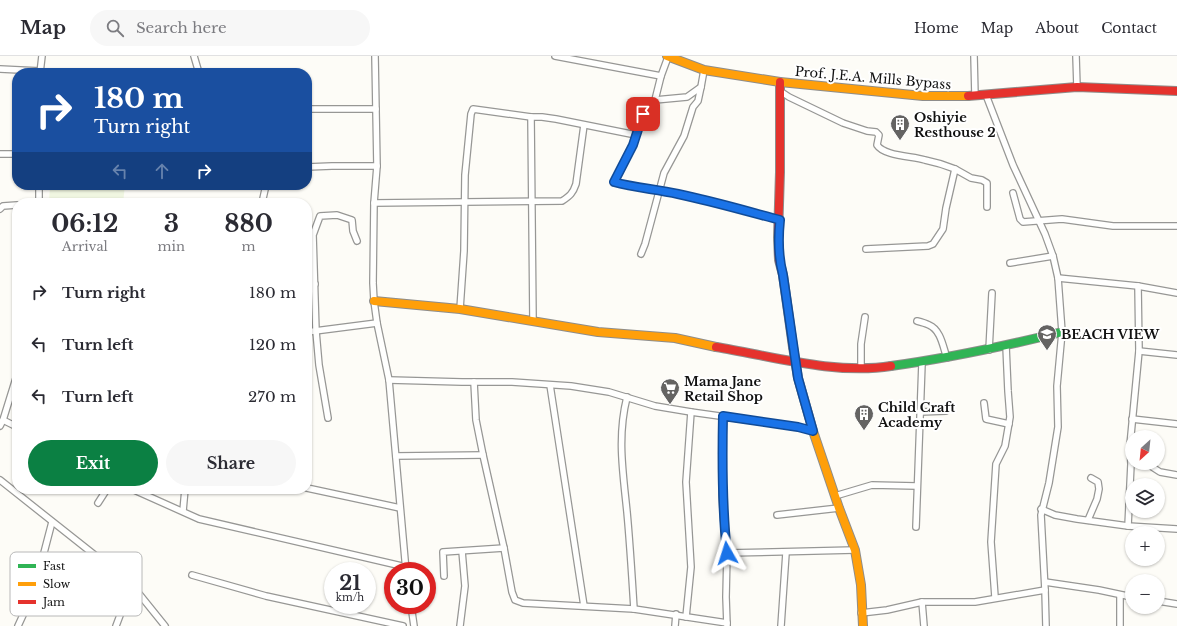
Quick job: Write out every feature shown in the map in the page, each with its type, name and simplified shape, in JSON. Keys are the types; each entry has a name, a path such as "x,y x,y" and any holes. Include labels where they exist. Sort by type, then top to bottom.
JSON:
{"street":[{"path":"40,68 42,56"},
{"path":"194,56 198,68"},
{"path":"375,56 377,166 374,203 374,301 389,380 405,562"},
{"path":"555,56 661,76"},
{"path":"655,100 668,56"},
{"name":"Prof. J.E.A. Mills Bypass","path":"668,56 704,70 780,82 923,96 986,96 1077,87 1177,91"},
{"path":"974,56 975,96"},
{"path":"1076,56 1077,87"},
{"path":"0,69 12,70"},
{"path":"641,254 664,173 682,140 693,107 698,101 704,70"},
{"path":"780,82 779,260 798,378 813,431 855,550 861,585 862,626"},
{"path":"701,87 687,97 672,100 655,100 647,103 633,145 614,182 641,189 659,190 709,201 780,220"},
{"path":"780,91 789,97 843,123 867,131 876,132 879,135 877,145 881,150 899,156 925,160 955,170 967,177 982,180 987,184 987,206"},
{"path":"986,96 1013,165 1039,221 1053,256 1058,278 1062,332 1057,386 1058,428 1049,484 1042,509 1040,524 1046,590 1046,626"},
{"path":"312,109 376,109"},
{"path":"460,309 464,251 465,175 471,114 473,109 549,118 636,136"},
{"path":"531,117 533,320"},
{"path":"374,203 562,200 574,192 578,176 584,125"},
{"path":"0,154 12,154"},
{"path":"312,167 377,166"},
{"path":"866,249 928,246 933,244 943,229 946,208 955,170"},
{"path":"1013,193 1014,202 1023,222 1062,219 1113,226 1177,226"},
{"path":"0,209 3,206 12,205"},
{"path":"328,418 319,365 316,332 313,235 320,216 337,215 352,220 352,231 357,242"},
{"path":"1010,263 1053,256"},
{"path":"1058,278 1138,286 1177,293"},
{"path":"1132,430 1139,351 1138,286"},
{"path":"989,350 992,293"},
{"path":"374,301 460,309 598,332 675,338 703,345 752,352 813,365 861,368 880,368 947,358 989,350 1062,332"},
{"path":"861,368 861,344 865,318"},
{"path":"917,321 929,325 940,336 947,358"},
{"path":"312,332 377,323"},
{"path":"995,597 991,542 996,464 1005,446 1010,417 1006,346"},
{"path":"1139,351 1177,355"},
{"path":"916,528 916,486 922,362"},
{"path":"389,380 512,382 571,386 610,392 656,406 798,427 813,431"},
{"path":"474,382 476,420 512,592 516,600 523,603 634,609 676,614 727,624 727,553 722,494 723,416"},
{"path":"550,385 584,606"},
{"path":"0,426 12,395"},
{"path":"627,397 623,413 621,436 624,492 627,511 634,609"},
{"path":"984,403 986,419 1009,424"},
{"path":"920,412 946,411"},
{"path":"686,617 691,567 686,482 691,412"},
{"path":"1132,419 1177,424"},
{"path":"3,420 12,425"},
{"path":"396,456 483,455"},
{"path":"1042,509 1055,515 1128,526 1131,470"},
{"path":"1157,470 1177,475"},
{"path":"1088,520 1097,499 1099,489 1098,482 1091,478"},
{"path":"0,480 12,490"},
{"path":"835,496 872,485 916,486"},
{"path":"312,489 400,508"},
{"path":"17,494 90,552"},
{"path":"98,503 104,494"},
{"path":"144,494 199,519 384,564"},
{"path":"183,511 185,494"},
{"path":"777,515 839,508"},
{"path":"44,552 52,522"},
{"path":"1165,529 1177,530"},
{"path":"444,576 443,552 504,548"},
{"path":"727,553 786,553 855,550"},
{"path":"460,626 465,586 462,551"},
{"path":"781,626 786,553"},
{"path":"192,575 266,596 403,626"},
{"path":"1045,582 1125,595"},
{"path":"861,613 887,610 922,602 975,602 995,597 1046,590"},
{"path":"1120,595 1120,626"},
{"path":"142,598 164,626"},
{"path":"922,602 924,626"},
{"path":"1165,602 1177,604"},
{"path":"412,614 414,626"},
{"path":"675,626 676,614"},
{"path":"18,626 23,616"},
{"path":"116,626 120,616"}],"green space":[{"path":"50,190 124,190 124,198 49,198"}],"traffic: fast":[{"path":"891,366 977,351 1062,332"}],"traffic: slow":[{"path":"667,56 704,70 780,82 923,96 968,96"},
{"path":"374,301 460,309 598,332 675,338 716,347"},
{"path":"793,347 798,378 813,431 855,550 861,585 863,626"}],"traffic: jam":[{"path":"780,82 779,260 783,275 793,347"},
{"path":"968,96 1077,87 1177,91"},
{"path":"716,347 826,366 848,368 891,366"}],"place":[{"name":"Oshiyie Resthouse 2","path":"900,141"},
{"name":"BEACH VIEW","path":"1047,351"},
{"name":"Mama Jane Retail Shop","path":"670,405"},
{"name":"Child Craft Academy","path":"864,431"}],"route":[{"path":"643,114 633,145 614,182 641,189 659,190 680,194 780,220 778,237 779,260 783,275 798,378 813,431 798,427 723,416 722,494 727,553"}]}
